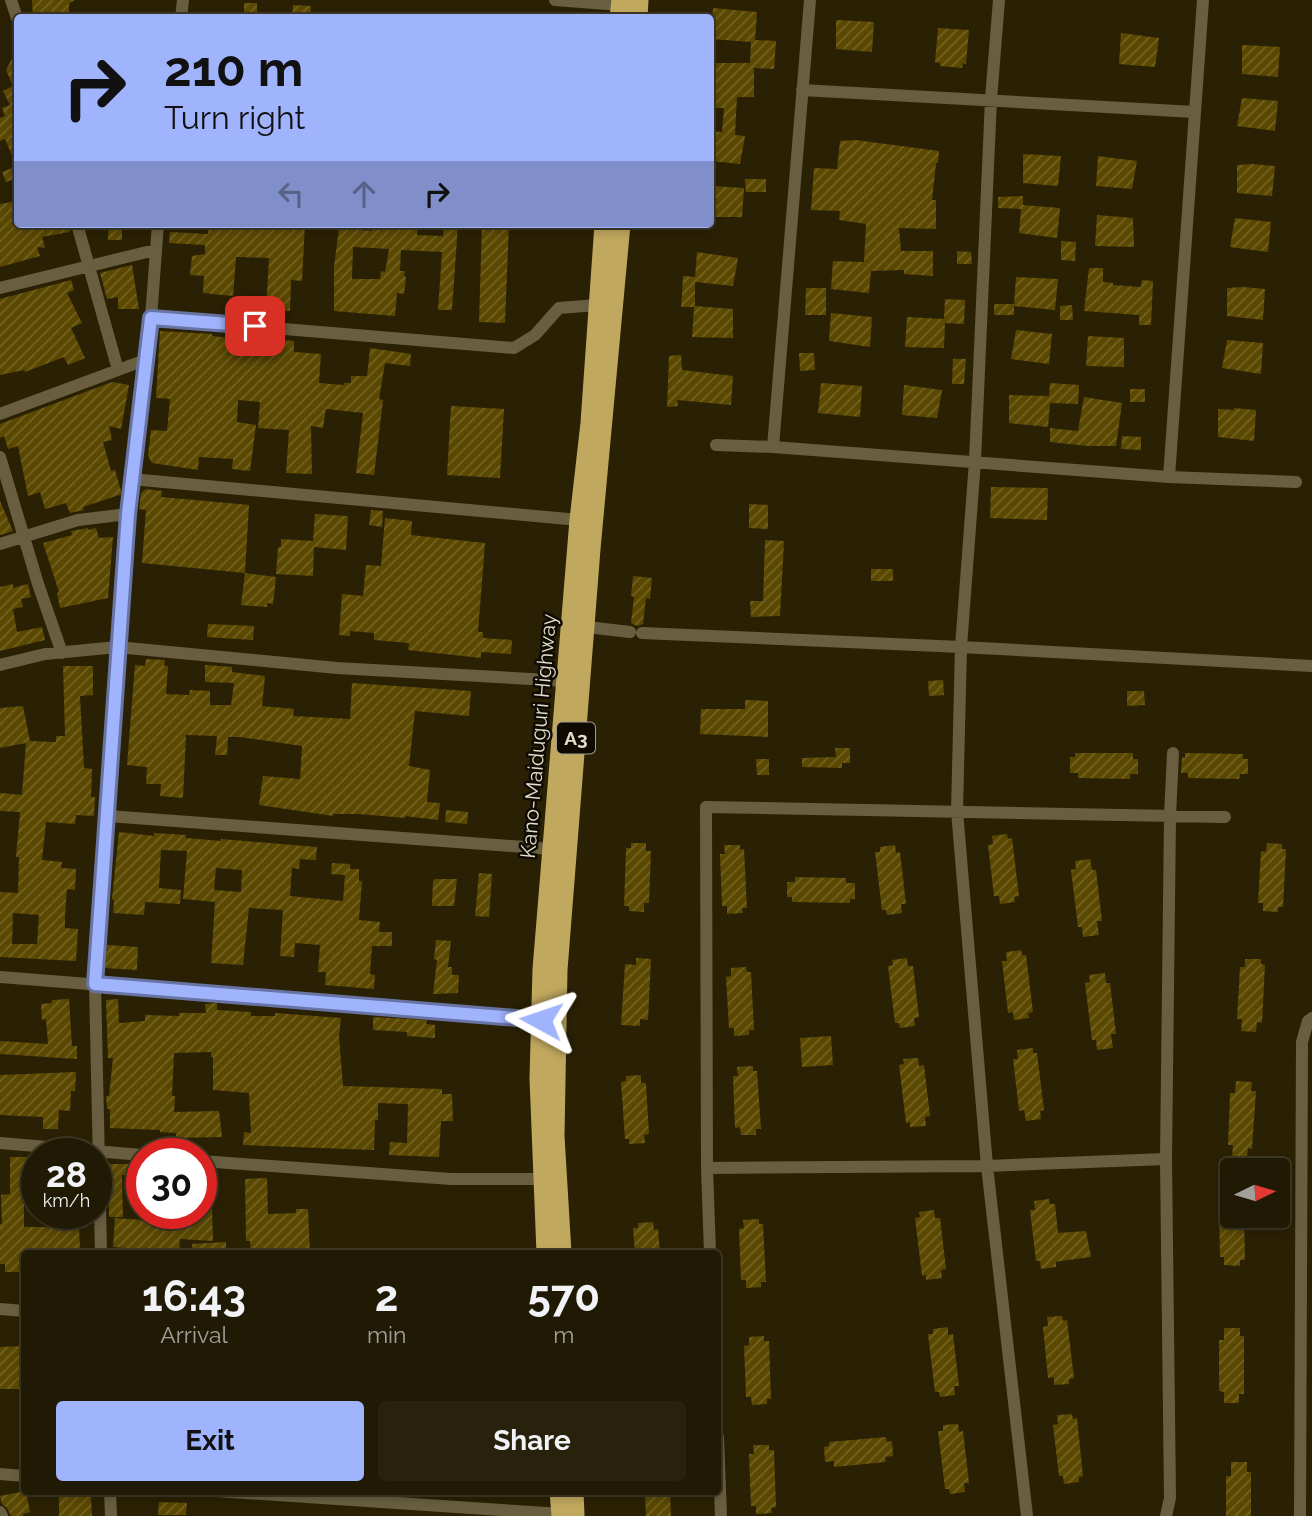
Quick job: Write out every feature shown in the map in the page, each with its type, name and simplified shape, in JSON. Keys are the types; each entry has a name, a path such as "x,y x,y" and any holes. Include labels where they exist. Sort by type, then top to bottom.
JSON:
{"highway":[{"name":"Kano-Maiduguri Highway","path":"546,1250 539,1091 543,957 566,681 578,626 579,520 590,423 604,228"},
{"name":"Kano-Maiduguri Highway","path":"562,1250 555,1125 558,970 578,626 621,228"},
{"path":"560,1495 565,1515"},
{"path":"565,1515 572,1495"}],"street":[{"path":"555,0 625,6"},
{"path":"773,447 810,0"},
{"path":"999,0 990,99 975,461 961,647 957,811 987,1166 1027,1516"},
{"path":"1169,477 1203,0"},
{"path":"802,90 1195,113"},
{"path":"79,228 118,370"},
{"path":"98,1138 95,984 117,647 131,479 151,318 158,228"},
{"path":"0,288 155,250"},
{"path":"151,318 514,348 535,335 559,308 597,305"},
{"path":"0,414 145,360"},
{"path":"716,445 975,461 1169,477 1296,482"},
{"path":"0,457 62,653"},
{"path":"131,479 579,520"},
{"path":"0,544 78,520 128,514"},
{"path":"578,626 636,632 1312,666"},
{"path":"0,665 46,654 117,647 337,668 566,681"},
{"path":"1166,1516 1170,1498 1166,1159 1173,753"},
{"path":"710,1250 707,1168 706,807 1225,817"},
{"path":"108,817 551,849"},
{"path":"0,976 541,1020"},
{"path":"1300,1516 1302,1042 1308,1021 1312,1018"},
{"path":"0,1143 21,1145"},
{"path":"707,1168 987,1166 1166,1159"},
{"path":"217,1162 451,1179 543,1180"},
{"path":"100,1229 101,1250"},
{"path":"0,1309 21,1311"},
{"path":"0,1474 21,1476"},
{"path":"110,1495 111,1516"},
{"path":"265,1495 565,1515"},
{"path":"720,1495 721,1516"}],"building":[{"path":"32,0 75,0 69,3 69,12 33,14"},
{"path":"244,3 257,3 257,14 244,14"},
{"path":"293,5 311,6 310,14 292,14"},
{"path":"713,8 757,12 755,40 776,41 774,69 754,68 754,97 737,97 735,135 745,136 740,164 714,161 714,131 722,132 724,108 714,108 714,63 750,63 751,42 714,39"},
{"path":"836,20 874,22 872,52 836,49"},
{"path":"938,28 969,30 966,64 963,63 962,68 940,66 940,63 935,62"},
{"path":"1121,33 1159,38 1155,67 1119,64"},
{"path":"1242,45 1280,47 1278,77 1242,74"},
{"path":"14,55 14,161 5,139 0,141 0,118 5,116 2,108 10,105 3,91 13,86 6,70"},
{"path":"1242,98 1278,101 1275,131 1237,126"},
{"path":"856,140 939,151 932,200 936,200 936,229 899,228 901,251 933,251 933,276 904,274 904,270 871,271 869,293 831,289 833,261 864,262 866,224 839,220 840,211 811,210 814,168 837,169 840,141"},
{"path":"1023,154 1061,156 1058,186 1023,183"},
{"path":"1098,156 1137,161 1132,189 1096,186"},
{"path":"1237,165 1275,166 1272,196 1237,193"},
{"path":"14,167 14,179 6,182 2,172"},
{"path":"745,179 766,179 766,192 746,192"},
{"path":"714,186 744,188 742,217 714,217"},
{"path":"1023,196 1023,205 1060,208 1057,238 1019,233 1021,209 998,208 998,197"},
{"path":"14,202 14,228 69,228 70,232 42,237 45,248 37,247 40,256 0,267 0,204"},
{"path":"1097,215 1133,218 1134,247 1095,246"},
{"path":"1235,218 1271,222 1268,252 1230,247"},
{"path":"109,228 122,228 122,240 108,240"},
{"path":"209,228 305,228 302,281 291,280 290,311 266,309 269,258 236,257 233,296 203,293 204,276 190,275 192,256 205,254 205,245 169,243 170,232 208,234"},
{"path":"339,228 372,231 372,228 418,228 417,235 443,236 444,228 458,228 452,310 438,310 442,252 401,250 400,271 405,271 406,277 404,294 397,293 395,316 334,311 334,267","holes":["353,247 389,249 385,272 381,271 380,279 352,279"]},
{"path":"482,228 509,228 505,323 479,322"},
{"path":"1061,241 1076,242 1075,261 1061,260"},
{"path":"957,251 971,252 972,264 957,264"},
{"path":"697,252 738,258 733,286 695,282 695,306 733,309 733,338 692,337 694,307 681,307 683,276 695,277"},
{"path":"132,265 139,309 118,309 118,297 107,299 100,273"},
{"path":"1089,268 1103,268 1103,282 1113,285 1141,287 1142,280 1153,281 1151,325 1139,325 1139,315 1084,311"},
{"path":"1016,277 1058,279 1055,310 1014,306 1014,315 994,315 994,304 1014,304"},
{"path":"71,280 74,290 67,293 82,323 71,328 85,358 68,365 64,357 25,372 24,370 0,375 0,299"},
{"path":"806,288 826,288 826,315 805,315"},
{"path":"1227,288 1265,289 1263,320 1227,316"},
{"path":"945,299 965,300 964,324 945,323 944,348 905,347 907,317 944,319"},
{"path":"1072,305 1073,320 1060,320 1060,306"},
{"path":"831,313 872,317 870,347 829,341"},
{"path":"1016,330 1052,334 1049,364 1011,359"},
{"path":"160,331 212,334 230,338 229,348 262,351 263,338 294,341 294,352 321,354 319,383 344,385 351,383 351,376 367,376 370,348 411,354 410,366 385,363 379,399 383,400 374,475 356,473 363,413 326,409 323,428 311,426 312,474 286,473 289,430 258,428 260,402 238,400 237,422 256,425 250,471 232,469 233,459 199,457 198,470 152,463 148,456 151,430 167,431 170,399 156,398"},
{"path":"1088,336 1124,338 1124,367 1086,366"},
{"path":"1227,340 1263,343 1261,374 1222,368"},
{"path":"799,353 814,353 815,370 800,371"},
{"path":"681,355 682,370 733,376 731,405 677,400 678,406 667,407 669,356"},
{"path":"953,359 966,359 964,384 952,384"},
{"path":"112,382 129,385 121,429 109,426 112,440 103,442 111,471 115,470 122,494 70,513 66,503 45,509 40,492 28,496 18,446 8,449 4,436 0,438 0,424"},
{"path":"821,383 862,386 860,417 818,413"},
{"path":"1050,383 1079,385 1078,404 1050,403 1048,427 1009,423 1009,395 1049,396"},
{"path":"904,385 942,390 937,418 902,415"},
{"path":"1130,389 1145,389 1145,402 1130,402"},
{"path":"1084,397 1122,403 1116,446 1050,442 1050,428 1078,431"},
{"path":"451,406 504,409 500,478 447,475"},
{"path":"1218,409 1256,410 1254,441 1218,437"},
{"path":"1122,436 1141,437 1141,450 1121,449"},
{"path":"991,487 1048,488 1047,520 990,518"},
{"path":"146,489 162,491 161,497 249,505 245,573 142,563 146,510 139,509 141,493"},
{"path":"0,501 13,531 0,535"},
{"path":"749,504 768,505 768,529 749,528"},
{"path":"371,510 383,511 382,527 369,525"},
{"path":"315,514 348,516 346,550 314,547 313,576 276,574 281,539 313,541"},
{"path":"385,518 412,521 411,535 485,543 478,632 483,632 483,638 512,640 511,654 481,652 481,658 408,650 409,643 374,640 374,633 350,631 350,636 339,635 342,594 363,596 366,565 381,566"},
{"path":"96,528 99,538 113,537 108,598 60,608 59,592 43,543 72,535 71,531"},
{"path":"765,540 784,541 780,616 751,617 750,601 763,601"},
{"path":"871,569 893,569 893,581 871,581"},
{"path":"245,573 276,577 273,604 267,603 267,607 241,605"},
{"path":"633,576 652,578 643,624 637,626 631,623"},
{"path":"13,584 13,588 28,584 31,597 21,599 23,607 13,609 17,632 42,627 45,640 0,651 0,587"},
{"path":"208,624 254,626 253,640 207,637"},
{"path":"146,659 165,660 164,666 168,666 166,694 189,695 190,690 210,691 210,705 231,705 234,683 205,682 205,665 232,667 232,672 265,676 262,706 294,709 293,716 350,719 352,683 471,691 469,716 415,711 409,766 430,770 427,802 440,803 438,820 359,814 333,816 259,805 263,776 300,779 302,746 240,737 228,737 227,755 215,755 217,736 186,735 183,798 160,796 161,784 146,784 147,767 127,765 135,665 145,666"},
{"path":"63,666 93,666 93,695 80,696 84,768 92,769 91,797 95,797 94,816 76,815 75,824 46,822 42,860 62,862 61,868 76,869 75,890 67,889 65,928 78,929 76,961 0,957 0,892 18,893 19,857 16,857 20,812 0,811 0,793 22,795 26,743 0,748 0,708 23,706 30,741 56,742 56,736 65,736","holes":["13,913 39,915 37,944 12,944"]},
{"path":"943,680 944,695 929,696 928,681"},
{"path":"1127,691 1144,691 1145,705 1127,706"},
{"path":"745,700 768,701 768,737 700,734 701,709 745,709"},
{"path":"835,748 850,748 850,763 842,763 842,768 802,767 802,758 836,757"},
{"path":"1075,753 1133,753 1133,759 1138,759 1138,774 1130,774 1130,779 1078,778 1078,773 1070,773 1070,757 1075,757"},
{"path":"1185,753 1243,754 1243,759 1248,759 1248,774 1240,774 1239,779 1188,778 1188,773 1181,773 1182,757 1185,758"},
{"path":"756,759 769,759 769,775 757,775"},
{"path":"446,810 468,812 467,824 445,822"},
{"path":"119,832 317,847 316,860 300,859 299,869 292,868 290,896 343,901 345,875 331,874 332,863 350,864 350,869 359,869 359,881 362,881 359,920 380,922 379,932 392,932 392,946 372,946 370,974 375,975 374,989 325,985 326,972 318,972 320,945 295,943 294,957 280,956 283,910 249,908 243,965 211,963 215,902 183,899 187,851 161,850 159,888 181,890 180,904 145,902 144,915 113,913","holes":["216,868 242,870 241,892 214,890"]},
{"path":"1007,834 1008,839 1012,838 1019,896 1014,897 1015,902 1000,904 999,896 994,896 988,845 993,844 992,836"},
{"path":"631,843 646,843 646,851 651,851 649,903 644,903 644,912 629,911 629,906 624,906 626,848 631,848"},
{"path":"1267,843 1282,844 1282,849 1286,849 1283,907 1278,907 1278,912 1263,911 1263,903 1258,903 1261,851 1266,852"},
{"path":"724,845 740,845 740,850 744,849 747,908 742,908 743,913 727,914 727,906 722,906 720,854 725,854"},
{"path":"895,845 896,853 900,852 906,904 901,904 902,913 887,915 886,910 882,910 875,852 880,852 880,847"},
{"path":"1090,859 1092,870 1096,870 1102,921 1097,921 1099,935 1083,937 1082,927 1078,927 1071,870 1076,869 1075,861"},
{"path":"479,873 492,874 489,917 475,916"},
{"path":"795,877 846,878 846,883 855,883 855,899 850,899 850,903 792,902 792,897 787,897 787,882 795,882"},
{"path":"435,879 457,879 454,906 432,906"},
{"path":"436,940 451,941 448,967 452,967 452,975 459,975 458,993 433,994 437,960 434,959"},
{"path":"107,945 138,947 137,970 105,968"},
{"path":"1021,950 1022,955 1026,955 1033,1012 1028,1013 1029,1018 1014,1020 1013,1012 1008,1013 1002,961 1007,961 1006,952"},
{"path":"636,958 651,959 648,1020 640,1019 640,1026 621,1025 625,964 636,965"},
{"path":"907,958 908,966 913,966 919,1017 914,1018 915,1026 900,1028 899,1023 895,1023 888,966 893,965 892,960"},
{"path":"1245,959 1261,959 1261,964 1265,965 1262,1023 1257,1022 1256,1032 1241,1031 1242,1019 1237,1019 1240,967 1245,967"},
{"path":"746,967 747,972 751,972 754,1030 749,1030 749,1035 734,1036 734,1028 729,1028 726,977 731,976 731,968"},
{"path":"1105,973 1106,983 1110,983 1116,1034 1111,1034 1113,1048 1097,1050 1096,1040 1092,1040 1085,983 1090,982 1089,975"},
{"path":"69,999 72,1046 77,1046 77,1059 0,1054 0,1041 48,1044 46,1019 42,1020 41,1004"},
{"path":"118,999 119,1023 145,1021 145,1015 179,1016 179,1013 206,1013 205,1004 217,1003 217,1010 251,1012 251,1016 275,1016 275,1013 341,1018 339,1037 343,1086 442,1089 442,1094 452,1094 453,1121 441,1121 439,1157 389,1155 390,1142 407,1143 408,1104 378,1103 374,1150 243,1145 244,1132 251,1133 249,1093 213,1090 211,1052 174,1053 174,1112 219,1111 222,1137 176,1138 176,1133 160,1130 110,1128 110,1109 107,1109 106,1096 109,1096 113,1058 108,1058 106,1000"},
{"path":"373,1017 427,1020 426,1024 435,1025 435,1038 407,1036 407,1032 373,1030"},
{"path":"831,1036 833,1065 802,1067 800,1038"},
{"path":"1033,1048 1033,1053 1037,1053 1044,1110 1040,1111 1041,1119 1026,1121 1024,1110 1019,1111 1013,1059 1018,1059 1017,1050"},
{"path":"918,1058 919,1066 924,1065 930,1116 925,1117 926,1126 910,1127 910,1122 906,1123 899,1065 904,1064 903,1059"},
{"path":"753,1066 753,1071 757,1071 761,1129 756,1129 756,1135 741,1135 740,1127 735,1128 733,1076 738,1076 737,1067"},
{"path":"76,1072 70,1111 59,1110 58,1129 43,1129 43,1117 0,1115 0,1075"},
{"path":"641,1075 641,1083 646,1083 649,1134 644,1135 645,1143 629,1144 629,1139 625,1139 621,1082 626,1081 626,1076"},
{"path":"1236,1081 1252,1082 1251,1091 1256,1091 1252,1149 1248,1148 1247,1157 1232,1157 1233,1145 1228,1145 1230,1093 1235,1093"},
{"path":"10,1157 21,1157 21,1229 79,1229 80,1249 21,1250 21,1272 5,1272 5,1264 0,1264 1,1195 10,1194"},
{"path":"112,1164 126,1164 126,1175 122,1175 123,1217 112,1217"},
{"path":"267,1178 268,1214 296,1213 296,1209 308,1209 310,1250 251,1250 250,1241 246,1241 245,1179"},
{"path":"1049,1199 1050,1204 1055,1204 1058,1233 1086,1231 1091,1257 1056,1262 1056,1267 1041,1269 1040,1261 1036,1261 1030,1210 1035,1210 1034,1201"},
{"path":"1219,1206 1220,1228 1244,1228 1245,1260 1240,1260 1240,1266 1224,1265 1224,1257 1220,1257"},
{"path":"934,1210 935,1218 940,1218 946,1269 941,1270 942,1278 926,1280 926,1275 922,1276 915,1218 920,1217 919,1212"},
{"path":"115,1218 126,1219 126,1229 213,1229 213,1241 180,1239 179,1250 113,1247"},
{"path":"759,1219 759,1224 763,1224 766,1282 761,1282 761,1287 746,1288 746,1280 741,1280 739,1229 744,1228 743,1220"},
{"path":"653,1222 654,1230 658,1229 660,1250 635,1250 633,1228 638,1228 638,1223"},
{"path":"226,1242 226,1250 193,1250 192,1244"},
{"path":"1062,1316 1063,1321 1067,1320 1074,1378 1069,1379 1069,1384 1054,1385 1054,1377 1048,1378 1043,1327 1048,1326 1047,1317"},
{"path":"948,1327 948,1335 953,1334 959,1386 954,1386 955,1395 940,1397 939,1392 935,1392 928,1334 933,1334 933,1329"},
{"path":"1224,1328 1240,1328 1240,1336 1244,1336 1244,1394 1239,1394 1239,1403 1224,1403 1224,1392 1219,1391 1219,1340 1224,1340"},
{"path":"764,1336 764,1341 769,1341 771,1399 767,1399 767,1404 752,1405 751,1397 746,1397 744,1346 749,1345 749,1337"},
{"path":"21,1346 21,1389 0,1389 0,1347"},
{"path":"1072,1414 1073,1419 1077,1418 1083,1476 1079,1477 1079,1482 1064,1484 1063,1476 1059,1476 1053,1425 1058,1424 1057,1415"},
{"path":"958,1424 959,1432 963,1431 969,1483 964,1483 965,1492 950,1494 949,1489 945,1489 938,1431 943,1431 943,1425"},
{"path":"886,1437 887,1442 892,1441 893,1456 885,1457 886,1462 834,1467 834,1461 825,1462 824,1447 829,1446 829,1442"},
{"path":"753,1445 769,1445 769,1450 774,1450 776,1507 771,1508 772,1513 756,1514 756,1506 751,1506 749,1454 754,1454"},
{"path":"1231,1462 1247,1462 1247,1472 1251,1472 1251,1516 1226,1516 1226,1476 1231,1476"},
{"path":"21,1492 21,1495 27,1495 30,1512 23,1516 11,1516 2,1504 0,1496"},
{"path":"59,1495 91,1495 92,1516 59,1516"},
{"path":"645,1495 670,1495 671,1516 646,1516"},
{"path":"159,1502 187,1503 186,1515 158,1515"}],"route":[{"path":"255,326 151,318 128,514 95,984 541,1020"}]}
